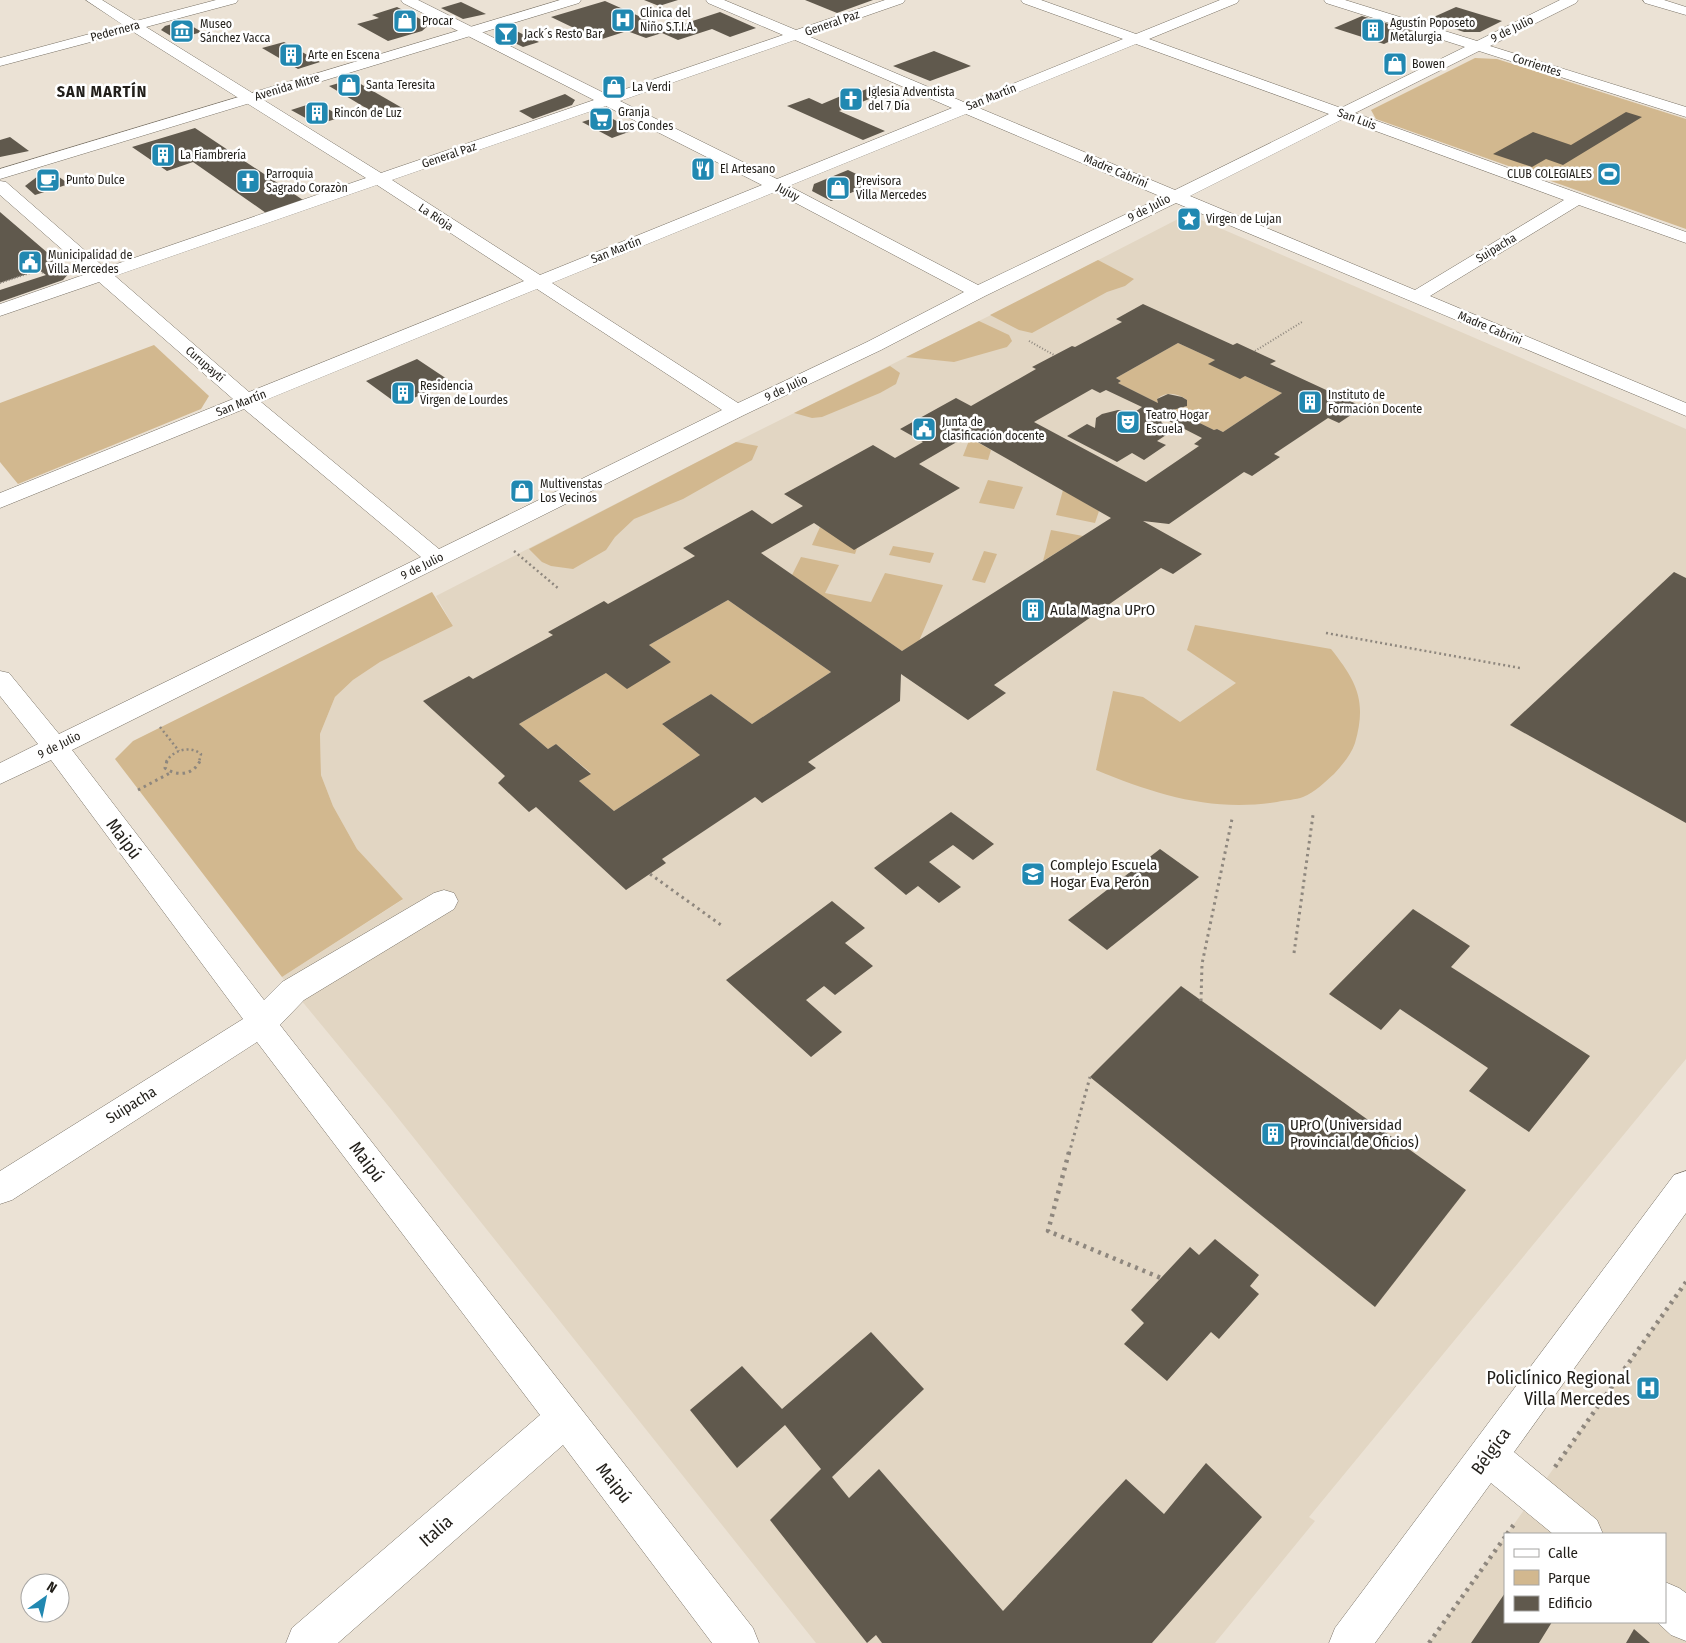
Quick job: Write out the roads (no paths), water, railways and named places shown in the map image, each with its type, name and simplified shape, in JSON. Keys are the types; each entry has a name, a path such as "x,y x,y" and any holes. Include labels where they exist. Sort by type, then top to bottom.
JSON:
{"street":[{"name":"La Rioja","path":"93,0 248,99 379,179 736,411"},
{"name":"Pedernera","path":"0,62 231,0"},
{"name":"Jujuy","path":"408,0 775,185 978,292"},
{"name":"Avenida Mitre","path":"0,174 574,0"},
{"name":"Madre Cabrini","path":"714,0 965,108 1686,410"},
{"name":"General Paz","path":"0,310 898,0"},
{"name":"San Luis","path":"1028,0 1686,238"},
{"name":"San Martín","path":"0,501 1232,0"},
{"name":"Corrientes","path":"1331,0 1686,112"},
{"name":"9 de Julio","path":"0,774 736,411 874,346 978,292 1078,245 1571,0"},
{"path":"1650,0 1686,10"},
{"name":"Curupaytí","path":"0,186 247,401 436,559"},
{"name":"Suipacha","path":"1416,297 1577,199"},
{"name":"Maipú","path":"0,679 55,747 263,1022 263,1026 738,1643"},
{"name":"Suipacha","path":"0,1189 263,1022 293,991 444,901"},
{"name":"Bélgica","path":"1350,1643 1686,1186"},
{"name":"Italia","path":"307,1643 564,1419"},
{"path":"1488,1455 1582,1533"},
{"path":"1666,1603 1686,1620"}],"place":[{"name":"Clinica del Niño S.T.I.A.","path":"623,20"},
{"name":"Procar","path":"405,21"},
{"name":"Agustín Poposeto Metalurgia","path":"1373,30"},
{"name":"Museo Sánchez Vacca","path":"182,31"},
{"name":"Jack´s Resto Bar","path":"506,34"},
{"name":"Arte en Escena","path":"291,55"},
{"name":"Bowen","path":"1395,64"},
{"name":"Santa Teresita","path":"349,85"},
{"name":"La Verdi","path":"614,87"},
{"name":"Iglesia Adventista del 7 Día","path":"851,99"},
{"name":"Rincón de Luz","path":"317,113"},
{"name":"Granja Los Condes","path":"601,119"},
{"name":"La Fiambrería","path":"163,155"},
{"name":"El Artesano","path":"703,169"},
{"name":"CLUB COLEGIALES","path":"1609,174"},
{"name":"Punto Dulce","path":"48,180"},
{"name":"Parroquia Sagrado Corazòn","path":"248,181"},
{"name":"Previsora Villa Mercedes","path":"838,188"},
{"name":"Virgen de Lujan","path":"1189,219"},
{"name":"Municipalidad de Villa Mercedes","path":"30,262"},
{"name":"Residencia Virgen de Lourdes","path":"403,393"},
{"name":"Instituto de Formación Docente","path":"1310,402"},
{"name":"Teatro Hogar Escuela","path":"1128,422"},
{"name":"Junta de clasificación docente","path":"924,429"},
{"name":"Multivenstas Los Vecinos","path":"522,491"},
{"name":"Aula Magna UPrO","path":"1033,610"},
{"name":"Complejo Escuela Hogar Eva Perón","path":"1033,874"},
{"name":"UPrO (Universidad Provincial de Oficios)","path":"1273,1134"},
{"name":"Policlínico Regional Villa Mercedes","path":"1648,1388"}],"district":[{"name":"SAN MARTÍN","path":"102,91"}]}
